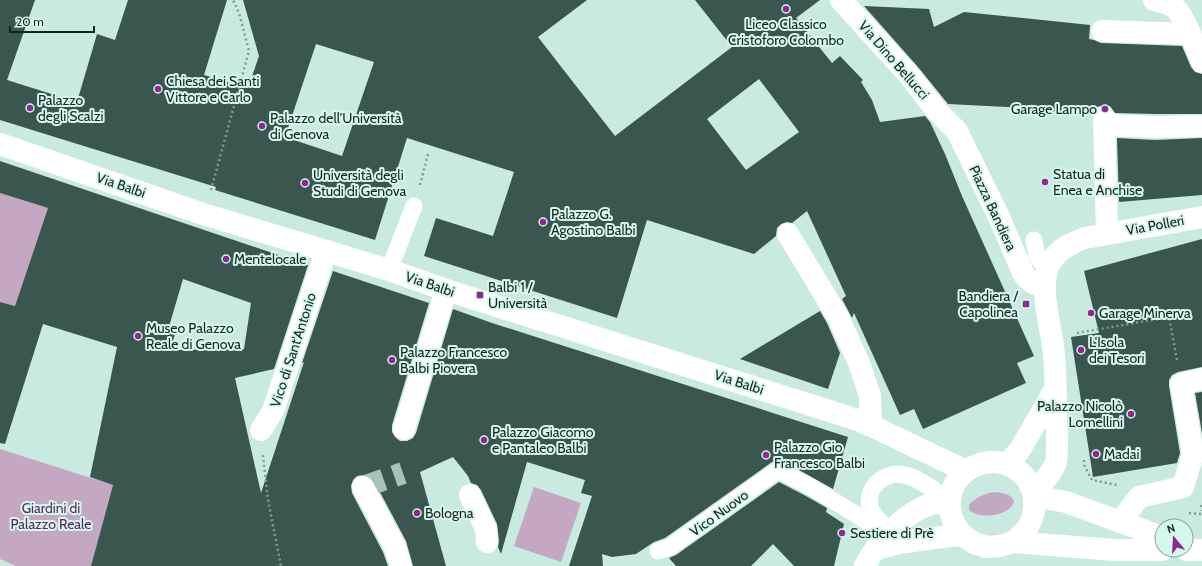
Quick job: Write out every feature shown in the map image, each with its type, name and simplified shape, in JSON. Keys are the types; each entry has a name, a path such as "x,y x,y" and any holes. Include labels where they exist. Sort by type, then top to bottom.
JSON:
{"street":[{"name":"Via Dino Bellucci","path":"842,0 909,74 936,110 948,120"},
{"path":"1154,0 1174,7 1179,12 1202,62"},
{"path":"1102,31 1190,34"},
{"name":"Piazza Bandiera","path":"948,120 957,131 999,217 1023,273 1028,281 1045,288"},
{"path":"1034,496 1055,463 1057,437 1056,388 1062,335 1045,288 1049,266 1052,260 1063,249 1084,234 1108,234 1105,121 1155,128 1202,126"},
{"name":"Via Balbi","path":"0,144 203,214 389,270 446,290 866,424 966,471"},
{"name":"Via Polleri","path":"1108,234 1202,217"},
{"path":"788,234 838,317 859,363 870,396 866,424"},
{"name":"Vico di Sant'Antonio","path":"261,430 273,411 326,251"},
{"path":"404,429 446,290"},
{"path":"1120,522 1139,497 1183,487 1193,454 1181,384 1202,379"},
{"path":"1008,464 1024,442 1056,388"},
{"path":"993,462 1008,464 1020,472 1030,483 1034,496 1035,509 1031,522 1024,534 1013,542 1000,546 986,547 974,543 962,536 954,524 949,510 950,495 956,481 966,471 979,464 993,462"},
{"path":"363,487 394,547 401,566"},
{"path":"470,495 486,529 487,542"},
{"path":"1034,496 1066,502 1154,534"},
{"path":"870,558 890,532 913,513 929,505 950,501"},
{"path":"870,558 899,543 941,537 962,536"},
{"path":"1013,542 1115,550 1154,550"}],"lane":[{"path":"389,270 414,206"},
{"name":"Piazza Bandiera","path":"1034,240 1037,256 1040,262 1044,266 1049,266"},
{"name":"Vico Nuovo","path":"658,551 670,548 778,470 811,487 873,526 890,532"},
{"path":"890,532 873,513 870,506 871,493 880,479 897,474 913,477 950,501"}],"path":[{"path":"210,191 249,51 239,14 233,0"},
{"path":"414,206 428,154"},
{"path":"1062,335 1169,317 1181,384"},
{"path":"261,430 268,500 281,566"},
{"path":"1083,458 1084,465 1092,480 1158,493"},
{"path":"1195,514 1202,513 1200,499"}],"green space":[{"path":"0,193 48,208 15,306 0,302"},
{"name":"Giardini di Palazzo Reale","path":"0,449 113,485 91,566 16,566 0,559"},
{"path":"534,487 581,503 561,562 514,546"},
{"path":"994,492 1010,496 1014,501 1012,506 1001,513 987,516 974,513 969,510 969,505 974,500"}],"building":[{"path":"0,0 35,0 7,80 77,102 97,34 115,40 128,0 227,0 204,75 248,88 259,56 243,0 587,0 538,37 615,136 732,47 695,0 820,0 796,18 832,63 840,56 863,80 861,82 872,100 880,122 925,116 930,122 1034,356 1017,363 1026,383 923,429 914,409 900,415 854,313 852,318 842,299 846,296 807,211 792,223 787,222 781,224 777,228 776,236 754,254 647,220 617,318 424,256 436,218 493,236 514,172 407,138 375,240 215,190 216,187 0,120","holes":["316,44 374,62 342,156 285,137","759,79 799,132 746,170 707,119"]},
{"path":"864,6 929,9 934,27 964,12 1090,25 1089,39 1101,43 1182,46 1191,67 1195,72 1202,74 1202,114 1115,113 1110,106 1104,105 1097,107 1093,111 1092,115 1007,107 948,104 918,67"},
{"path":"1117,138 1155,140 1202,138 1202,195 1119,202"},
{"path":"0,161 308,265 274,369 235,378 261,493 333,271 429,303 392,425 392,432 400,441 407,441 413,438 416,433 453,309 492,323 848,437 833,489 783,461 777,460 772,462 665,538 654,542 636,554 612,557 602,554 603,566 569,566 592,496 581,493 585,480 527,462 501,554 498,547 499,541 497,524 481,490 477,485 471,483 468,476 453,457 420,472 446,566 413,566 406,541 374,481 369,476 363,475 357,476 353,480 351,486 352,493 383,552 388,566 91,566 113,485 90,477 117,347 43,324 5,444 0,443 0,302 15,306 48,208 0,193","holes":["183,279 251,303 244,349 170,350 176,331 168,330"]},
{"path":"1202,239 1202,367 1178,372 1172,375 1169,380 1180,453 1177,463 1093,477 1071,337 1099,333 1084,271"},
{"path":"820,311 840,353 828,389 740,359"},
{"path":"1202,392 1202,433 1195,393"},
{"path":"779,482 827,508 826,512 844,524 834,566 794,566 773,544 751,566 676,566 669,558 676,555"}],"tunnel":[{"path":"363,487 403,473"}],"place":[{"name":"Liceo Classico Cristoforo Colombo","path":"786,9"},
{"name":"Chiesa dei Santi Vittore e Carlo","path":"158,89"},
{"name":"Palazzo degli Scalzi","path":"30,108"},
{"name":"Garage Lampo","path":"1105,109"},
{"name":"Palazzo dell'Università di Genova","path":"262,126"},
{"name":"Statua di Enea e Anchise","path":"1045,182"},
{"name":"Università degli Studi di Genova","path":"305,183"},
{"name":"Palazzo G. Agostino Balbi","path":"543,222"},
{"name":"Mentelocale","path":"226,259"},
{"name":"Balbi 1 / Università","path":"480,295"},
{"name":"Bandiera / Capolinea","path":"1026,304"},
{"name":"Garage Minerva","path":"1091,313"},
{"name":"Museo Palazzo Reale di Genova","path":"138,336"},
{"name":"L'Isola dei Tesori","path":"1081,350"},
{"name":"Palazzo Francesco Balbi Piovera","path":"392,360"},
{"name":"Palazzo Nicolò Lomellini","path":"1131,414"},
{"name":"Palazzo Giacomo e Pantaleo Balbi","path":"484,440"},
{"name":"Madai","path":"1096,454"},
{"name":"Palazzo Gio Francesco Balbi","path":"766,455"},
{"name":"Bologna","path":"417,513"},
{"name":"Sestiere di Prè","path":"842,533"}]}
